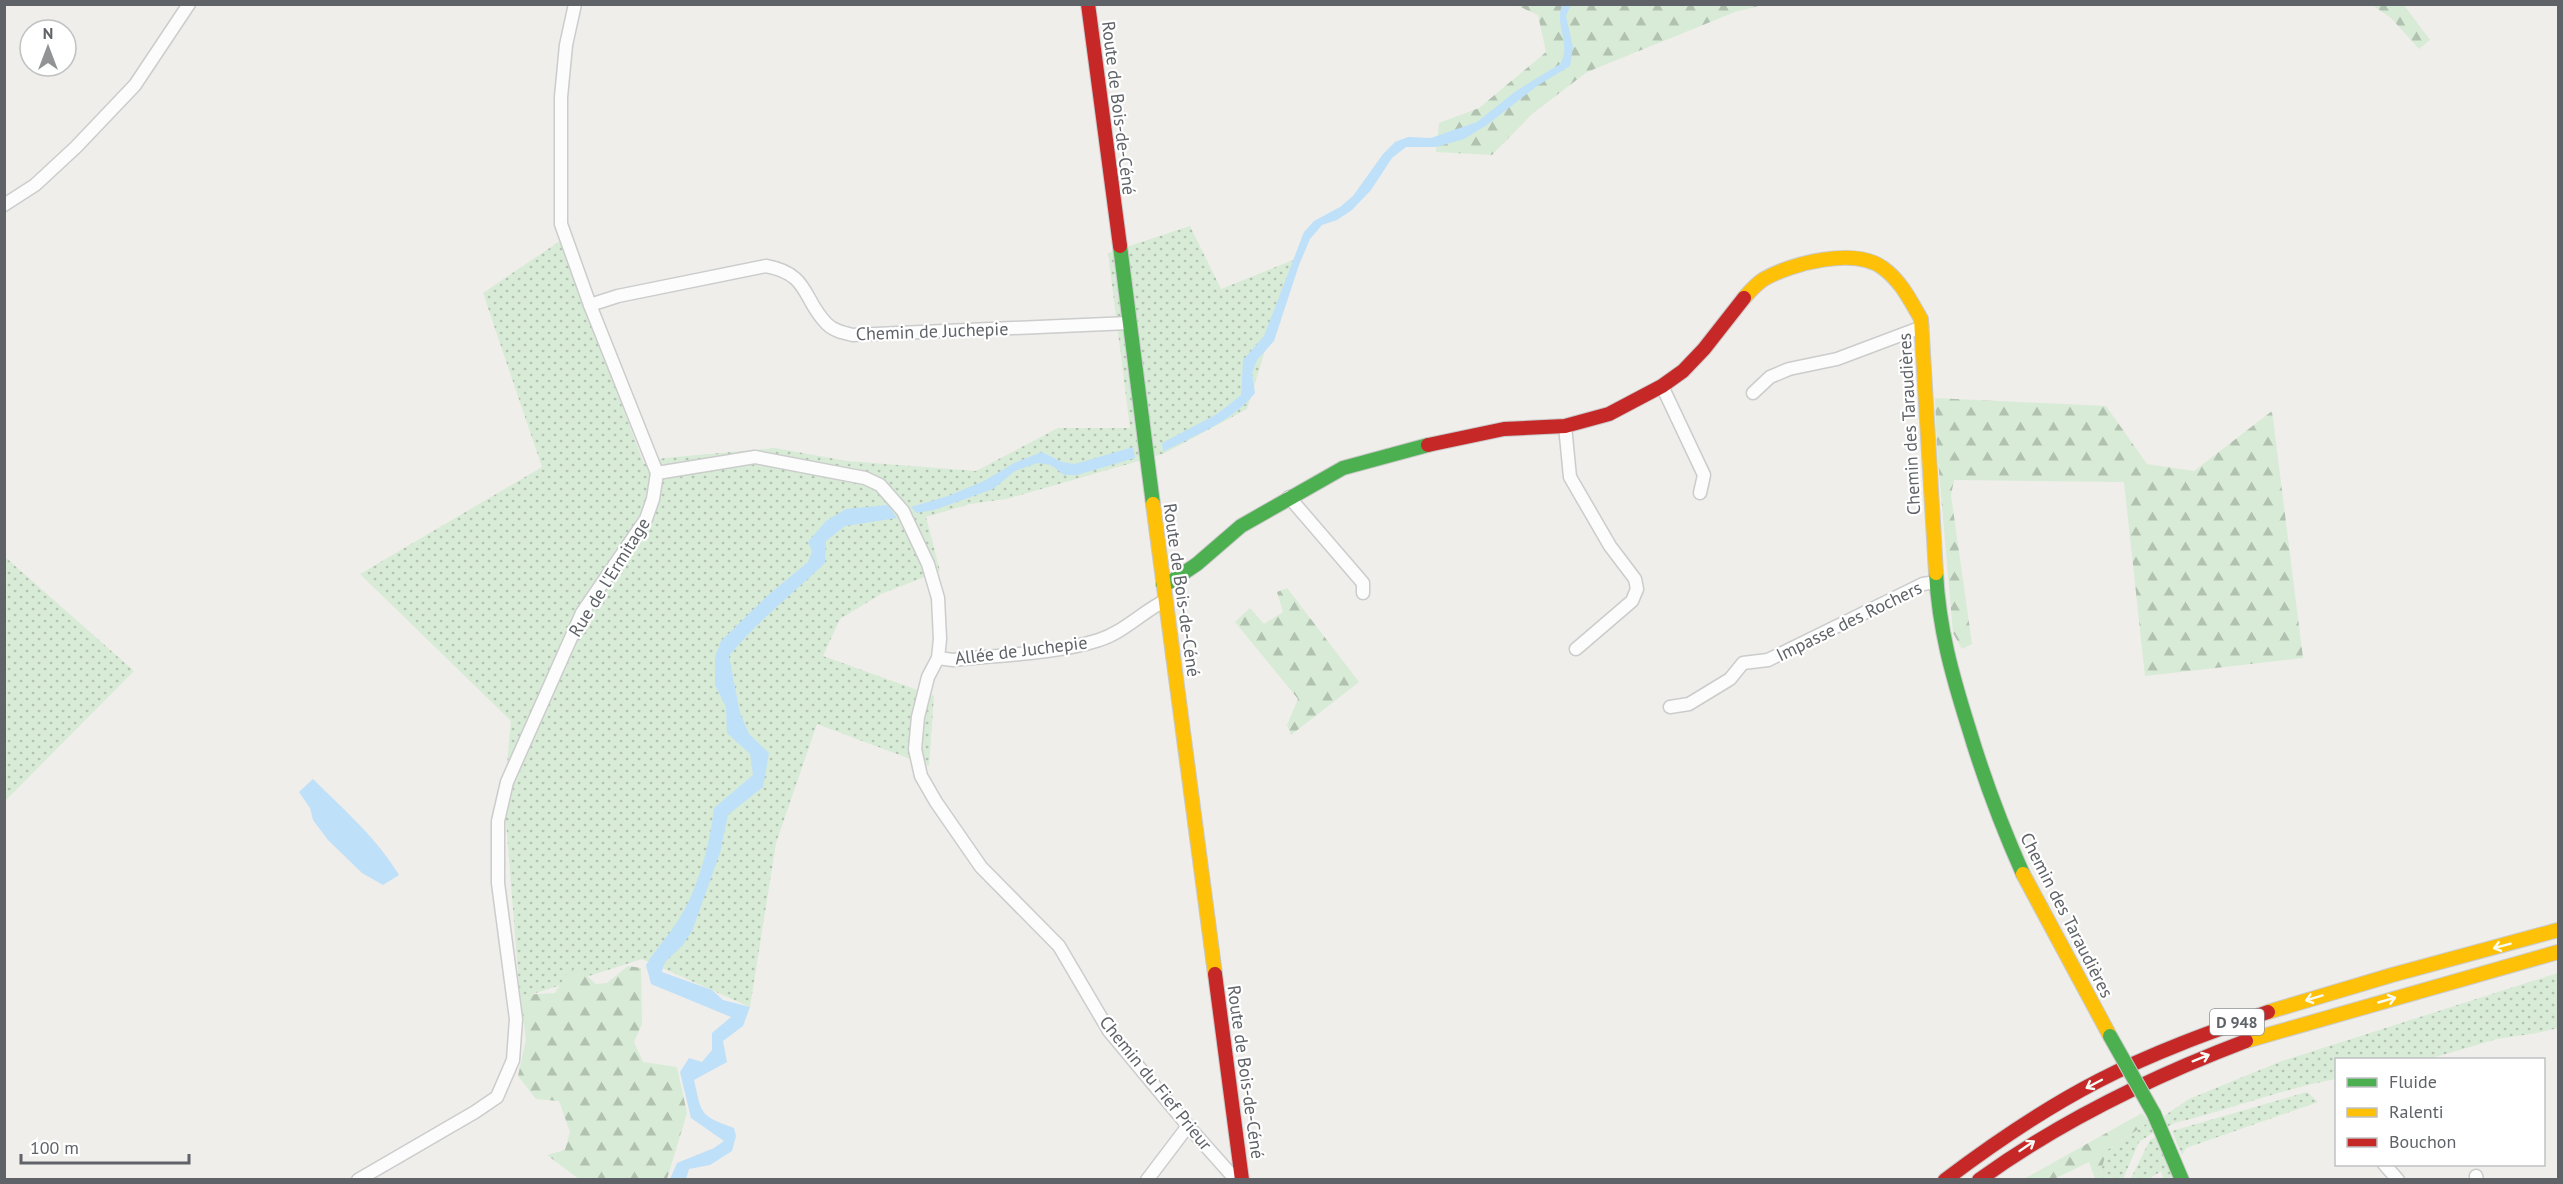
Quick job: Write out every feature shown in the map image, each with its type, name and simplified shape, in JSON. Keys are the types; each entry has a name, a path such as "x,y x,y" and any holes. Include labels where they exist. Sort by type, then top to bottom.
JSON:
{"main road":[{"name":"Route de Bois-de-Céné","path":"1088,4 1242,1179"},
{"name":"Chemin des Taraudières","path":"1163,584 1172,581 1197,564 1240,526 1343,468 1451,439 1504,429 1565,426 1609,414 1662,386 1693,362 1731,312 1762,280 1774,273 1808,262 1848,258 1881,266 1900,283 1917,310 1922,327 1936,582 1944,645 1998,817 2030,890 2154,1114 2182,1179"},
{"name":"D 948","path":"1945,1179 2012,1131 2067,1098 2120,1070 2174,1046 2231,1024 2321,996 2559,930"},
{"name":"D 948","path":"1979,1179 2037,1140 2093,1108 2151,1078 2220,1050 2265,1034 2559,952"}],"street":[{"path":"4,205 35,185 52,170 135,85 189,4"},
{"path":"575,4 566,45 561,97 561,224 590,305 657,473"},
{"name":"Chemin de Juchepie","path":"590,305 618,296 766,266 783,269 797,278 828,324 839,332 853,335 1129,323"},
{"path":"1753,393 1770,377 1789,369 1837,359 1922,327"},
{"path":"1662,386 1704,475 1700,493"},
{"path":"1565,426 1570,477 1610,546 1635,579 1637,589 1632,601 1576,649"},
{"name":"Chemin du Fief Prieur","path":"657,473 755,457 865,478 880,485 903,511 928,564 938,598 940,639 938,658 928,677 918,717 915,748 921,776 981,867 1059,946 1109,1031 1188,1126 1236,1179"},
{"name":"Rue de l'Ermitage","path":"358,1179 497,1097 513,1060 516,1019 498,883 498,821 507,782 582,613 646,519 653,499 657,473"},
{"path":"1289,497 1363,583 1363,593"},
{"name":"Impasse des Rochers","path":"1670,706 1689,704 1730,679 1743,663 1768,660 1923,584 1936,582"},
{"name":"Allée de Juchepie","path":"938,658 953,660 1062,647 1099,640 1128,626 1166,600"},
{"path":"1147,1179 1188,1126"},
{"path":"2386,1166 2398,1179"}],"green space":[{"path":"1516,5 1762,5 1735,12 1587,72 1532,114 1492,155 1436,152 1439,123 1479,108 1546,52 1538,15"},
{"path":"2372,5 2404,5 2430,40 2419,49 2391,18"},
{"path":"1190,226 1221,289 1293,260 1247,409 1163,454 1006,499 970,504 926,517 940,571 881,594 840,619 823,656 934,696 929,766 817,724 776,843 750,1007 642,959 520,998 504,796 511,721 360,574 542,467 483,293 560,241 644,464 664,458 775,448 847,461 976,471 1058,428 1130,428 1108,253"},
{"path":"1935,398 2106,406 2147,464 2194,471 2272,411 2303,658 2145,676 2124,482 1954,480 1951,495 1972,644 1962,649 1953,633 1937,449"},
{"path":"5,557 134,671 5,801"},
{"path":"1287,588 1359,682 1291,735 1287,725 1298,699 1235,622 1250,608 1264,624 1283,612 1277,592"},
{"path":"628,966 641,968 642,1024 634,1042 643,1062 677,1067 687,1113 667,1179 579,1179 547,1155 565,1150 570,1132 559,1101 536,1099 518,1076 526,1040 520,995 555,993 567,973 577,967 596,984 607,983"},
{"path":"2558,973 2558,1028 2497,1039 2432,1058 2335,1058 2335,1079 2275,1094 2167,1127 2164,1116 2189,1099 2282,1061"},
{"path":"2307,1092 2318,1102 2186,1148 2182,1155 2172,1131"},
{"path":"2142,1113 2149,1122 2107,1150 2100,1174 2103,1179 2095,1179 2089,1162 2054,1179 2022,1180"},
{"path":"2149,1122 2157,1130 2139,1142 2123,1179 2103,1179 2100,1174 2107,1150"},
{"path":"2159,1135 2175,1179 2164,1179 2161,1171 2149,1179 2130,1180 2150,1140"}],"water":[{"path":"1562,5 1571,5 1566,16 1573,47 1570,66 1537,86 1487,125 1464,139 1436,147 1406,147 1392,158 1371,190 1352,210 1337,220 1322,225 1310,239 1274,341 1257,360 1252,373 1255,393 1224,420 1163,452 1162,443 1217,414 1241,395 1243,360 1264,336 1304,232 1314,221 1340,207 1353,196 1383,154 1395,142 1408,137 1431,138 1477,122 1516,91 1560,64 1564,49 1560,21"},
{"path":"1133,447 1135,458 1077,475 1064,475 1051,465 1037,463 1015,471 993,489 934,510 916,513 911,507 948,496 984,481 1014,463 1042,452 1062,462 1075,464"},
{"path":"888,505 897,518 845,526 826,541 825,563 763,619 729,656 740,713 749,734 769,753 763,787 728,815 720,853 692,931 682,946 664,963 662,972 712,990 723,1000 750,1007 743,1026 723,1041 727,1062 694,1080 704,1112 714,1120 734,1128 736,1136 732,1151 710,1165 689,1169 686,1179 670,1179 677,1163 714,1148 724,1141 691,1118 680,1072 689,1058 702,1062 712,1050 712,1033 731,1017 651,984 646,965 679,919 692,894 710,836 714,808 753,775 750,754 727,733 726,707 715,685 715,657 721,641 767,596 808,562 812,551 808,542 826,521 846,509"},
{"path":"313,779 370,836 399,875 383,885 362,873 328,840 313,820 310,808 299,792"}],"traffic: fast":[{"path":"1120,246 1153,504"},
{"path":"1163,584 1172,581 1197,564 1241,526 1343,468 1428,445"},
{"path":"1936,573 1943,633 1957,690 1987,784 2023,874"},
{"path":"2110,1036 2154,1114"},
{"path":"2154,1114 2182,1180"}],"traffic: slow":[{"path":"1744,298 1758,283 1776,273 1807,263 1840,258 1871,262 1883,268 1905,291 1921,319 1936,573"},
{"path":"1153,504 1215,974"},
{"path":"2023,874 2110,1036"},
{"path":"2268,1012 2392,975 2558,930"},
{"path":"2246,1041 2558,952"}],"traffic: jam":[{"path":"1088,4 1120,246"},
{"path":"1428,445 1504,429 1565,426 1609,414 1662,386 1683,371 1704,349 1744,298"},
{"path":"1215,974 1242,1180"},
{"path":"1945,1180 2020,1127 2098,1081 2139,1061 2268,1012"},
{"path":"1979,1180 2010,1158 2075,1119 2176,1069 2246,1041"}]}
